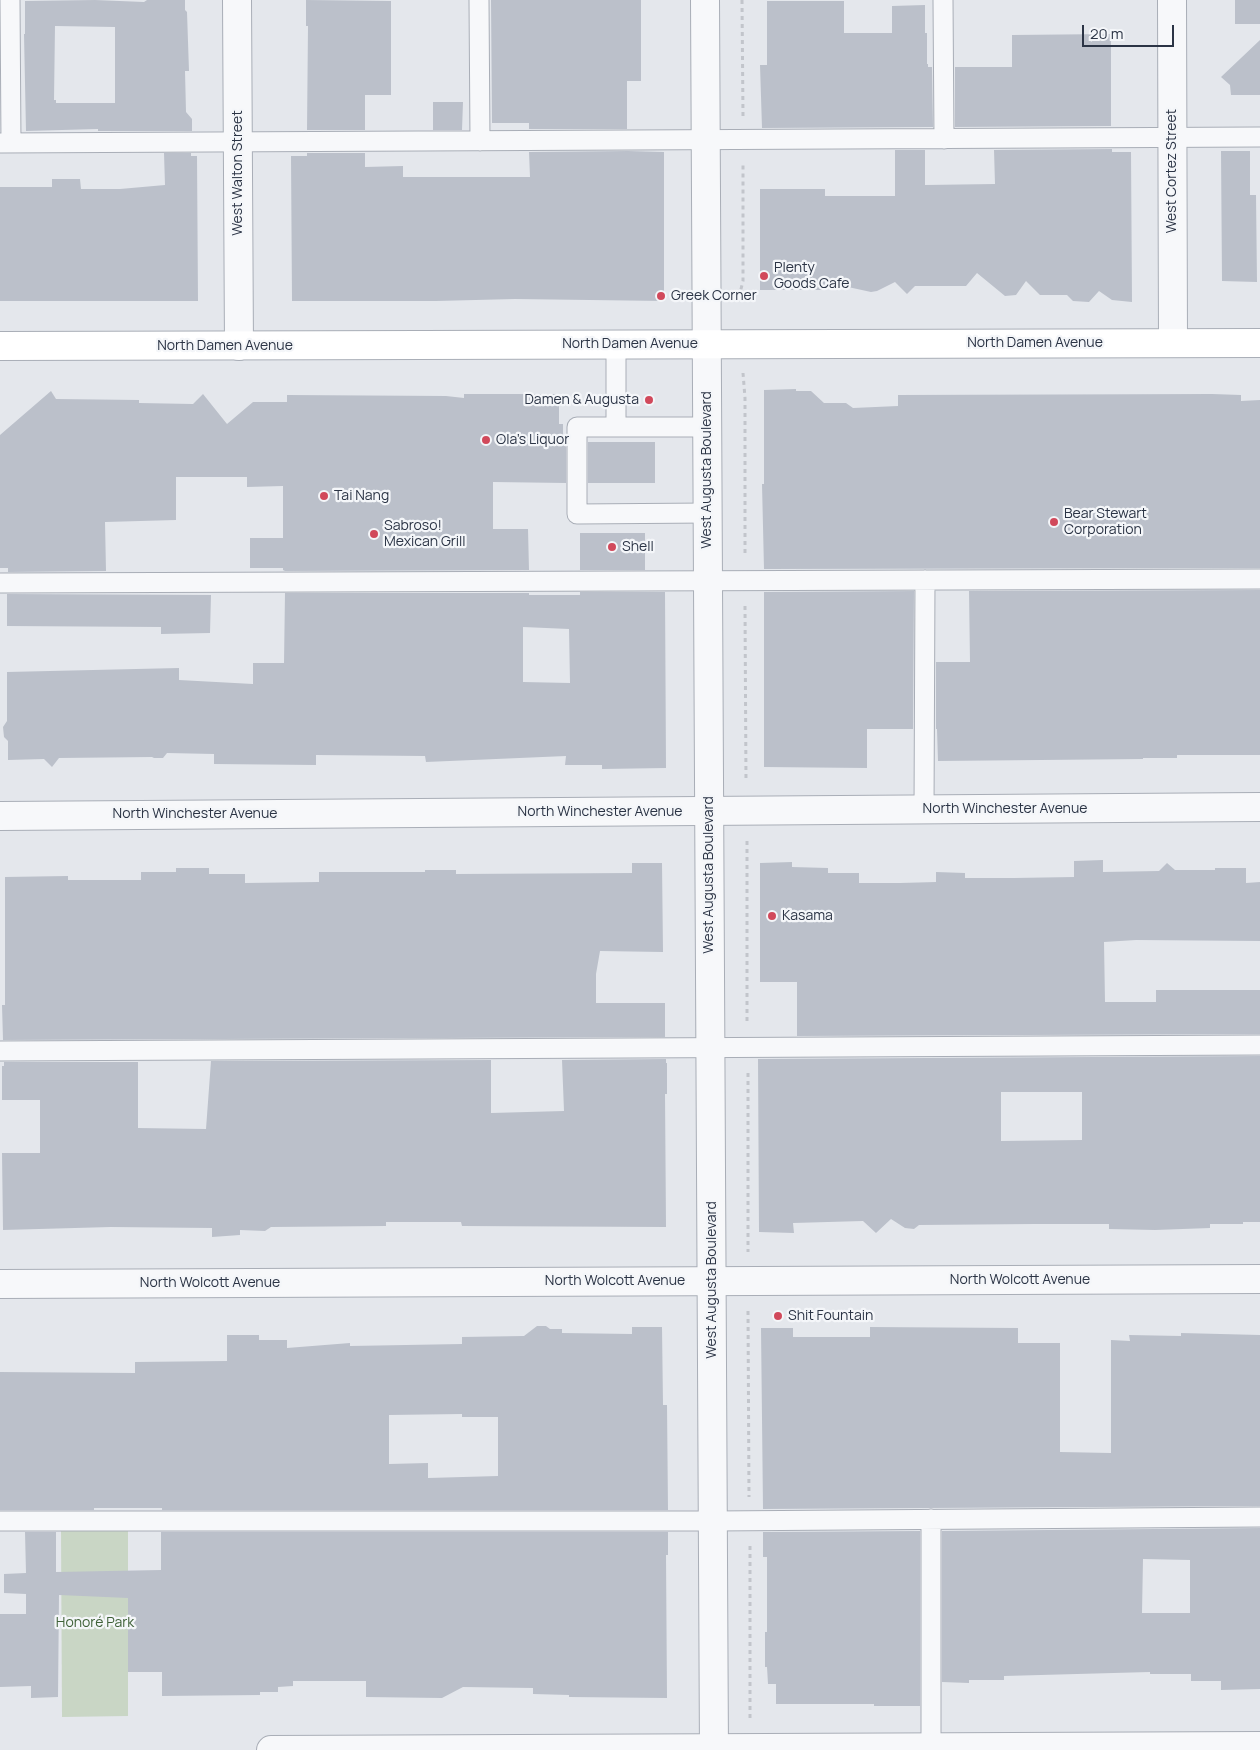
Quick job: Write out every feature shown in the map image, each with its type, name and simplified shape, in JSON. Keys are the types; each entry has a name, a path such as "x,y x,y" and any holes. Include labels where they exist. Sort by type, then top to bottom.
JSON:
{"main road":[{"name":"North Damen Avenue","path":"0,346 1260,343"}],"street":[{"name":"West Walton Street","path":"237,0 238,346"},
{"name":"West Augusta Boulevard","path":"705,0 714,1749"},
{"name":"West Cortez Street","path":"1172,0 1173,343"},
{"name":"North Winchester Avenue","path":"0,816 1260,807"},
{"name":"North Wolcott Avenue","path":"0,1284 1260,1279"},
{"path":"271,1750 931,1749 1260,1746"}],"lane":[{"path":"10,0 5,143 1260,138"},
{"path":"479,0 480,141"},
{"path":"943,0 944,139"},
{"path":"616,345 616,426"},
{"path":"707,427 577,427 577,514 708,513"},
{"path":"0,583 1260,579"},
{"path":"924,810 925,580"},
{"path":"0,1051 1260,1045"},
{"path":"0,1521 713,1521 1260,1517"},
{"path":"931,1749 932,1519"}],"green space":[{"name":"Honoré Park","path":"128,1528 128,1716 62,1717 61,1529"}],"building":[{"path":"95,0 144,2 147,0 185,0 189,71 185,71 186,112 192,119 192,131 98,131 98,129 26,131 25,1","holes":["55,26 115,27 115,103 56,103 56,100 54,100"]},
{"path":"306,0 391,1 391,95 365,95 365,130 307,130 308,26 306,26"},
{"path":"491,0 641,0 641,81 627,81 627,129 529,129 529,123 492,123"},
{"path":"1235,0 1260,0 1260,24 1235,24"},
{"path":"767,1 844,1 844,33 892,33 892,6 925,5 927,64 928,67 932,67 933,127 762,128 760,65 767,65"},
{"path":"1111,34 1111,126 955,127 955,67 1012,67 1012,35"},
{"path":"1260,40 1260,95 1231,95 1230,85 1221,77"},
{"path":"433,102 463,102 462,130 433,130"},
{"path":"1112,149 1112,152 1131,152 1132,302 1112,300 1099,291 1089,302 1073,301 1067,295 1040,295 1026,281 1016,295 1005,296 977,273 966,286 915,286 907,294 895,282 871,292 825,282 825,290 760,290 760,189 825,189 825,196 895,196 895,150 925,150 925,185 995,184 994,150"},
{"path":"1221,151 1250,151 1250,195 1256,195 1257,282 1222,281"},
{"path":"529,152 664,152 664,301 515,299 292,301 291,156 307,156 307,153 365,153 365,167 403,166 403,177 530,177"},
{"path":"164,153 191,153 191,156 197,156 198,301 0,301 0,187 52,187 52,179 80,179 81,189 120,189 165,185"},
{"name":"Bear Stewart Corporation","path":"796,389 796,391 811,391 824,403 846,403 853,408 898,406 898,395 1212,394 1241,395 1241,401 1260,400 1260,568 764,569 762,484 764,484 764,390"},
{"path":"51,391 56,399 139,400 139,403 193,404 203,394 227,424 253,402 287,402 287,395 446,396 464,398 464,394 559,394 559,424 563,424 563,443 566,443 566,483 493,482 493,529 528,529 529,570 285,571 283,568 250,568 250,538 283,538 283,486 247,487 247,477 176,477 176,520 105,522 106,571 8,572 8,568 0,568 0,435"},
{"name":"Shell","path":"588,442 655,442 655,483 588,483"},
{"name":"Shell","path":"580,533 645,533 645,570 580,570"},
{"path":"1260,590 1260,755 1177,755 1177,758 1143,759 938,761 936,662 970,662 969,591"},
{"path":"914,591 913,729 867,729 867,768 764,767 764,592"},
{"path":"580,592 665,592 666,768 602,769 602,765 565,765 566,756 426,762 425,756 316,755 316,765 214,764 214,754 167,753 163,758 59,758 52,767 44,759 8,760 8,741 4,737 3,727 7,721 7,672 179,668 179,680 253,684 253,663 284,663 285,593 529,593 529,595 580,595","holes":["523,627 569,629 570,683 523,682"]},
{"path":"7,594 211,595 210,633 161,634 161,627 7,626"},
{"path":"1103,860 1103,872 1159,871 1167,863 1175,870 1246,868 1246,883 1260,882 1260,941 1136,940 1104,942 1105,1002 1156,1002 1156,990 1260,990 1260,1034 797,1036 797,982 760,982 760,863 792,862 792,867 828,868 828,873 859,873 859,883 900,883 936,882 936,872 965,873 965,878 1074,877 1074,861"},
{"path":"632,863 662,863 663,952 600,951 596,974 596,1003 665,1003 665,1037 3,1040 2,1005 5,1005 5,877 68,876 68,880 141,880 141,872 176,872 176,868 209,868 209,874 245,874 245,883 319,882 319,872 425,872 425,870 456,870 456,874 632,873"},
{"path":"1260,1056 1260,1222 1210,1224 1210,1228 1155,1230 1109,1229 1109,1224 919,1225 914,1229 905,1228 891,1219 876,1233 863,1221 793,1223 794,1233 759,1232 758,1059","holes":["1001,1092 1082,1092 1082,1140 1001,1141"]},
{"path":"666,1059 666,1227 462,1226 461,1222 386,1222 386,1226 271,1227 265,1231 240,1230 240,1235 212,1237 212,1228 111,1227 3,1230 2,1153 40,1153 40,1100 2,1100 2,1066 4,1066 4,1062 138,1062 138,1128 206,1129 211,1061 491,1060 491,1113 564,1111 562,1060"},
{"path":"537,1326 562,1329 562,1333 632,1334 632,1327 662,1327 663,1405 667,1405 668,1510 162,1510 162,1508 94,1508 94,1510 0,1510 0,1372 135,1373 135,1362 227,1361 227,1335 259,1335 259,1340 287,1340 287,1348 350,1343 350,1346 462,1344 462,1337 524,1336","holes":["462,1414 462,1417 498,1417 498,1476 428,1478 428,1463 389,1464 389,1415"]},
{"path":"870,1327 1018,1328 1018,1343 1060,1343 1060,1452 1111,1453 1111,1340 1130,1341 1129,1335 1181,1336 1181,1333 1260,1335 1260,1506 763,1509 761,1328 793,1328 793,1337 870,1337"},
{"path":"1260,1528 1260,1689 1221,1690 1221,1681 1191,1681 1191,1674 1150,1674 1150,1672 1004,1676 1004,1680 969,1680 969,1683 942,1682 942,1531","holes":["1143,1559 1190,1560 1190,1613 1142,1613"]},
{"path":"920,1531 920,1706 776,1704 776,1684 768,1684 767,1667 765,1667 767,1557 763,1557 763,1532"},
{"path":"25,1532 56,1532 56,1572 161,1570 161,1532 668,1532 668,1555 666,1555 667,1698 569,1697 569,1695 533,1694 533,1688 463,1687 442,1698 366,1697 366,1681 293,1681 293,1686 278,1687 278,1692 260,1692 260,1695 162,1696 162,1672 128,1672 128,1598 59,1595 58,1697 31,1698 31,1686 0,1687 0,1614 26,1614 26,1594 4,1593 4,1574 26,1573"}],"place":[{"name":"Plenty Goods Cafe","path":"764,276"},
{"name":"Greek Corner","path":"661,296"},
{"name":"Damen & Augusta","path":"649,400"},
{"name":"Ola’s Liquor","path":"486,440"},
{"name":"Tai Nang","path":"324,496"},
{"name":"Bear Stewart Corporation","path":"1054,522"},
{"name":"Sabroso! Mexican Grill","path":"374,534"},
{"name":"Shell","path":"612,547"},
{"name":"Kasama","path":"772,916"},
{"name":"Shit Fountain","path":"778,1316"}]}
